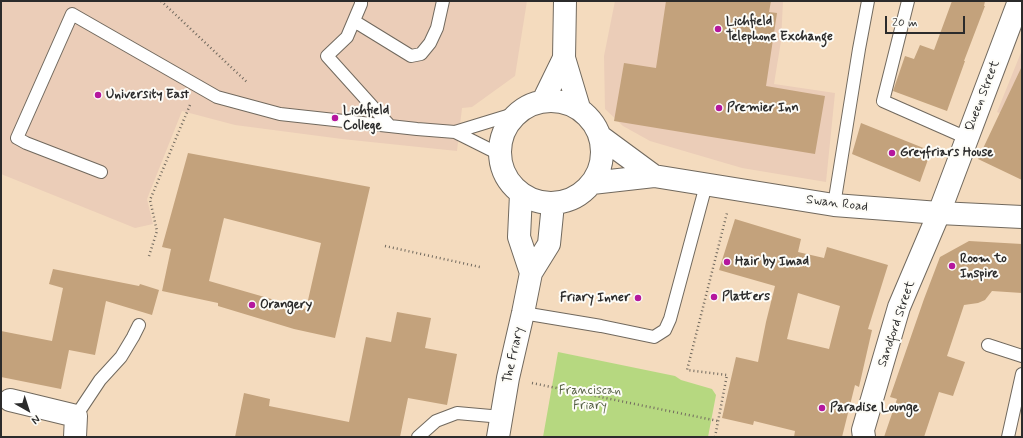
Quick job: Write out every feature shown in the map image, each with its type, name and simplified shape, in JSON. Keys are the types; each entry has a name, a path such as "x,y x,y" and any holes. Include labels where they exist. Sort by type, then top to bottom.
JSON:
{"street":[{"path":"565,1 564,58 579,108"},
{"name":"Queen Street","path":"939,213 1019,1"},
{"path":"543,101 564,58"},
{"path":"554,100 565,102 579,108 587,114 597,126 601,137 603,151 601,168 592,183 576,198 553,204 533,200 522,194 512,185 503,171 499,154 501,141 508,122 517,113 530,105 543,101 554,100"},
{"name":"Swan Road","path":"601,137 654,176"},
{"name":"Swan Road","path":"592,183 654,176 834,205 939,213 1022,217"},
{"name":"The Friary","path":"522,194 519,238 530,273"},
{"name":"The Friary","path":"500,427 508,378 523,313 530,273 548,244 553,204"},
{"name":"Sandford Street","path":"864,437 863,430 899,307 939,213"},
{"path":"10,400 76,427"}],"lane":[{"path":"361,1 347,37 327,56 390,126"},
{"path":"354,21 412,56 421,54 430,44 443,1"},
{"path":"834,205 868,1"},
{"path":"908,1 883,101 968,138"},
{"path":"101,172 26,143 17,138 72,14 217,97 280,114 455,132 517,113"},
{"path":"455,132 499,154"},
{"path":"523,313 601,326 654,337 665,330 670,319 706,185"},
{"path":"76,427 100,380 121,357 139,325"},
{"path":"988,345 1022,356"},
{"path":"1008,437 1022,374"},
{"path":"418,437 436,421 456,413 500,427"}],"path":[{"path":"162,1 252,87"},
{"path":"149,256 156,230 150,200 198,86"},
{"path":"714,437 727,375 687,370 733,189"},
{"path":"385,246 480,267"},
{"path":"508,378 718,421"}],"shaded area":[{"name":"Lichfield College","path":"1,1 527,1 515,76 472,107 462,108 457,151 342,139 235,125 182,111 147,199 153,224 135,228 1,174"},
{"path":"615,1 783,1 781,41 774,84 835,93 826,182 742,168 650,141 623,126 605,109 604,56"},
{"path":"1022,50 1022,123 997,112"}],"green space":[{"name":"Franciscan Friary","path":"558,352 675,376 681,380 712,389 716,395 708,437 543,437"}],"building":[{"path":"666,1 771,1 769,12 777,13 766,86 825,96 815,154 614,121 624,63 656,68"},
{"path":"952,1 985,1 985,6 947,111 893,91 905,56 914,59 920,45 934,50"},
{"path":"1022,66 1022,180 978,159"},
{"name":"Greyfriars House","path":"861,123 931,151 920,182 852,154"},
{"path":"188,153 370,187 335,338 294,329 218,306 218,303 162,291 171,249 162,247","holes":["224,218 321,243 306,309 209,281"]},
{"path":"735,219 801,239 798,252 824,258 827,247 888,265 868,329 872,330 859,387 855,385 842,437 794,437 795,431 754,421 753,425 722,418 736,357 758,362 775,286 719,270","holes":["798,293 840,306 829,349 787,339"]},
{"path":"969,241 1022,244 1022,293 992,291 985,300 978,303 964,305 947,356 965,362 953,396 939,392 924,437 884,437 897,399 890,397 940,257"},
{"path":"53,269 139,286 140,284 159,290 152,315 106,301 95,355 69,350 61,389 1,377 1,331 52,341 63,288 49,284"},
{"path":"397,312 431,318 425,348 457,354 447,405 408,398 400,437 235,437 244,393 270,399 269,406 349,422 366,337 391,342"}],"place":[{"name":"Lichfield Telephone Exchange","path":"718,29"},
{"name":"University East","path":"98,95"},
{"name":"Premier Inn","path":"719,108"},
{"name":"Lichfield College","path":"335,118"},
{"name":"Greyfriars House","path":"892,153"},
{"name":"Hair by Imad","path":"727,262"},
{"name":"Room to Inspire","path":"952,266"},
{"name":"Platters","path":"714,297"},
{"name":"Friary Inner","path":"638,298"},
{"name":"Orangery","path":"252,305"},
{"name":"Paradise Lounge","path":"822,408"}]}
